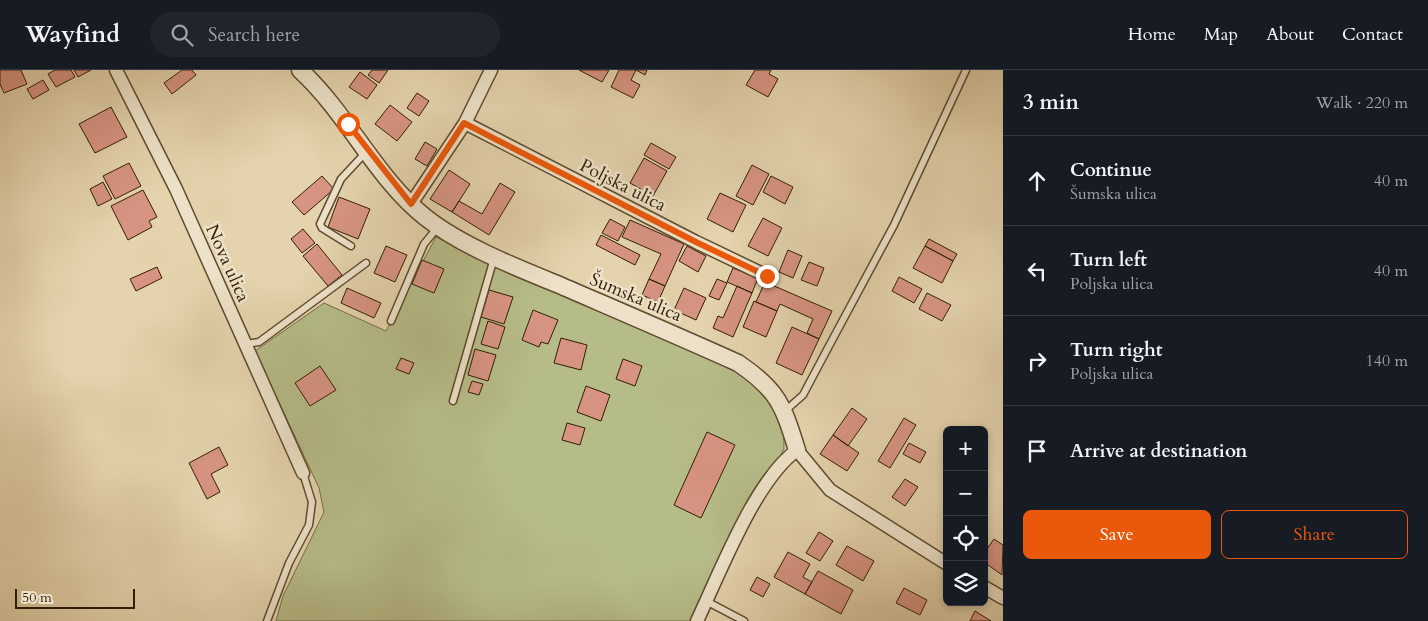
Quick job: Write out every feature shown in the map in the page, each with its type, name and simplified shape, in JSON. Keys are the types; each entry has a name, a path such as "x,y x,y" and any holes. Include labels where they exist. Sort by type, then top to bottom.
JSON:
{"street":[{"name":"Nova ulica","path":"116,70 176,189 303,473"},
{"name":"Šumska ulica","path":"300,70 328,100 411,204 438,227 494,256 738,364 758,377 785,411 797,450 830,490 943,561"},
{"path":"411,204 464,123 491,70"},
{"name":"Poljska ulica","path":"464,123 696,242 767,276"},
{"path":"696,621 752,505 786,458 797,450"},
{"path":"988,589 1003,598"}],"lane":[{"path":"785,411 803,395 894,226 966,70"},
{"path":"350,246 322,228 320,224 341,179 367,151"},
{"path":"391,321 424,244 438,227"},
{"path":"453,401 494,256"},
{"path":"246,344 258,342 366,263"},
{"path":"267,621 289,563 309,525 312,502 303,473"},
{"path":"706,601 744,621"}],"green space":[{"path":"436,237 575,301 728,367 751,382 769,400 780,422 784,449 693,621 276,621 283,596 324,512 319,488 255,351 324,303 386,331"}],"building":[{"path":"0,70 21,70 27,84 4,93 0,84"},
{"path":"55,70 71,70 75,77 56,87 48,74"},
{"path":"74,70 91,70 78,77"},
{"path":"182,70 192,70 196,75 172,94 164,83"},
{"path":"372,70 388,70 379,83 368,75"},
{"path":"579,70 609,70 602,82"},
{"path":"619,70 636,70 631,80 640,85 633,98 611,87"},
{"path":"636,70 647,70 645,75"},
{"path":"755,70 771,70 769,74 778,79 768,97 746,85"},
{"path":"360,72 377,85 367,99 349,87"},
{"path":"43,80 49,90 33,99 27,89"},
{"path":"417,93 429,101 419,116 407,108"},
{"path":"390,105 412,122 397,141 375,124"},
{"path":"111,107 127,137 95,153 79,124"},
{"path":"425,142 437,149 427,166 415,159"},
{"path":"651,143 676,157 669,169 644,155"},
{"path":"644,158 667,171 653,196 630,183"},
{"path":"129,163 141,186 115,199 103,176"},
{"path":"752,165 769,174 753,205 736,196"},
{"path":"449,170 470,184 452,212 430,199"},
{"path":"322,176 334,189 304,215 292,202"},
{"path":"771,176 793,187 785,204 763,192"},
{"path":"103,182 112,199 98,206 90,189"},
{"path":"500,183 515,192 489,235 452,212 459,201 482,214"},
{"path":"143,190 157,217 149,221 152,227 128,240 111,206"},
{"path":"720,193 746,205 733,232 707,219"},
{"path":"339,197 370,209 358,239 328,227"},
{"path":"763,218 782,228 768,256 748,246"},
{"path":"610,219 625,227 618,241 602,233"},
{"path":"630,220 684,244 665,286 649,279 661,254 622,237"},
{"path":"303,229 315,243 302,253 291,239"},
{"path":"601,235 640,255 635,265 596,245"},
{"path":"929,239 957,254 953,261 925,246"},
{"path":"317,244 342,275 328,286 303,256"},
{"path":"386,246 407,255 395,282 374,273"},
{"path":"687,246 706,256 698,272 679,261"},
{"path":"925,246 953,261 942,283 913,268"},
{"path":"788,250 802,256 793,278 779,272"},
{"path":"422,260 444,269 434,293 412,284"},
{"path":"809,262 824,268 817,286 801,280"},
{"path":"157,267 162,278 136,291 130,279"},
{"path":"733,268 758,278 752,293 727,282"},
{"path":"899,277 922,289 914,303 892,291"},
{"path":"649,279 665,286 658,302 642,295"},
{"path":"717,279 727,283 719,300 709,296"},
{"path":"765,282 832,311 819,339 807,333 813,319 780,304 777,311 756,302"},
{"path":"737,286 752,293 733,337 713,328 718,316 723,318"},
{"path":"347,288 381,303 374,318 341,303"},
{"path":"684,288 706,298 696,320 674,310"},
{"path":"489,290 513,297 504,324 481,317"},
{"path":"927,293 951,305 942,321 919,309"},
{"path":"754,301 777,311 766,337 743,327"},
{"path":"533,310 558,320 548,344 541,342 539,347 522,340"},
{"path":"488,321 505,327 498,349 481,344"},
{"path":"792,327 819,339 802,375 776,363"},
{"path":"561,338 587,345 581,370 554,363"},
{"path":"475,349 496,355 488,381 468,375"},
{"path":"401,358 414,363 409,374 396,369"},
{"path":"623,359 642,366 635,386 616,379"},
{"path":"320,366 336,390 310,406 295,383"},
{"path":"472,381 483,384 479,395 468,392"},
{"path":"586,386 610,395 601,421 577,412"},
{"path":"852,408 867,419 848,446 833,435"},
{"path":"904,418 916,425 890,468 878,461"},
{"path":"567,423 585,428 580,445 562,440"},
{"path":"707,432 735,445 701,518 674,505"},
{"path":"833,435 859,453 847,471 820,454"},
{"path":"909,443 926,452 920,463 903,454"},
{"path":"219,447 228,465 211,474 220,492 207,499 189,463"},
{"path":"905,479 918,487 905,506 892,497"},
{"path":"819,532 833,541 820,561 806,553"},
{"path":"994,539 1003,545 1002,575 988,565 988,547"},
{"path":"847,546 874,561 863,581 836,565"},
{"path":"788,552 810,564 803,577 812,582 805,594 774,577"},
{"path":"818,571 853,590 841,614 805,594"},
{"path":"757,577 770,584 763,597 750,590"},
{"path":"904,588 927,600 920,615 896,603"},
{"path":"975,611 991,621 970,621"}],"route":[{"path":"348,124 388,178 411,204 464,123 696,242 767,276"}]}
